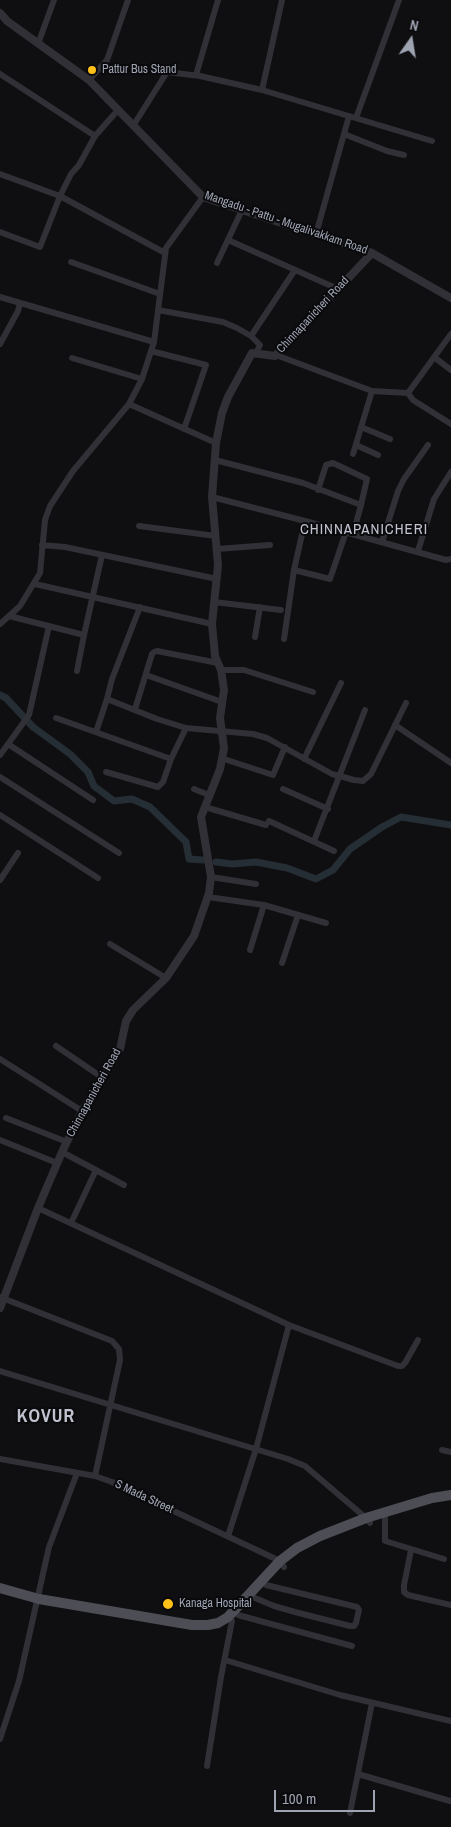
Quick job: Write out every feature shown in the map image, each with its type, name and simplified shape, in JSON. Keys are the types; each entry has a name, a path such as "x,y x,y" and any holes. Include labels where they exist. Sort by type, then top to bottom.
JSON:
{"main road":[{"path":"0,1588 38,1602 208,1626 218,1623 228,1616 297,1548 320,1536 432,1498 451,1495"},
{"path":"368,1520 385,1518 433,1504 451,1501"},
{"path":"0,1594 191,1631 208,1632 220,1629 235,1618 255,1598 282,1564"}],"street":[{"path":"38,44 54,0"},
{"path":"89,80 106,60 128,0"},
{"path":"196,75 218,0"},
{"path":"262,90 282,0"},
{"path":"316,234 344,134 399,0"},
{"name":"Mangadu - Pattu - Mugalivakkam Road","path":"0,13 7,22 89,80 203,197 372,253 451,298"},
{"path":"134,126 167,72 196,75 262,90 432,141"},
{"path":"0,74 95,136"},
{"path":"0,232 40,247 70,174 79,165 95,136 118,110"},
{"path":"344,134 387,151 404,155"},
{"path":"0,174 60,196 165,253"},
{"path":"0,624 20,606 40,573 42,545 50,506 73,471 129,404 142,379 154,342 166,248 203,197"},
{"path":"217,263 242,210"},
{"path":"228,240 338,289"},
{"name":"Chinnapanicheri Road","path":"0,1308 2,1298 57,1162 82,1111 120,1049 126,1020 132,1010 166,978 194,936 208,896 211,877 201,817 224,759 220,718 224,690 220,667 215,656 212,624 218,565 212,497 216,443 222,413 228,397 252,353 276,355 372,253"},
{"path":"71,262 160,294"},
{"path":"251,336 295,270"},
{"path":"0,297 154,342"},
{"path":"0,344 18,311 20,303"},
{"path":"158,310 223,322 251,336 260,345 256,354"},
{"path":"408,393 451,334"},
{"path":"151,351 206,365 184,429"},
{"path":"276,355 372,391 408,393"},
{"path":"434,357 451,370"},
{"path":"72,358 142,379"},
{"path":"353,454 372,391"},
{"path":"408,393 413,400 451,424"},
{"path":"129,404 216,443"},
{"path":"361,427 390,439"},
{"path":"356,445 378,455"},
{"path":"382,542 398,491 404,479 428,445"},
{"path":"215,460 303,484 360,505"},
{"path":"294,570 330,579 350,533 367,479 333,463 326,466 318,490"},
{"path":"418,552 434,499 451,472"},
{"path":"212,497 446,560 451,559"},
{"path":"284,639 294,570 305,521"},
{"path":"139,526 216,536"},
{"path":"42,545 65,547 216,579"},
{"path":"216,548 270,545"},
{"path":"76,671 102,555"},
{"path":"35,584 212,624"},
{"path":"214,602 281,610"},
{"path":"96,732 112,679 140,607"},
{"path":"255,637 260,607"},
{"path":"9,616 84,635"},
{"path":"0,755 29,715 49,626"},
{"path":"135,709 152,654 158,651 220,667 244,670 313,692"},
{"path":"146,675 222,702"},
{"path":"304,759 341,683"},
{"path":"107,700 186,728 222,730 267,738 332,774 363,781 370,774 406,703"},
{"path":"314,841 365,710"},
{"path":"56,718 171,758"},
{"path":"395,725 451,762"},
{"path":"106,772 158,787 163,782 171,758 186,728"},
{"path":"8,744 93,800"},
{"path":"224,759 273,775 285,748"},
{"path":"0,778 119,853"},
{"path":"194,789 209,795"},
{"path":"283,789 328,809"},
{"path":"204,807 267,823 314,841 334,851"},
{"path":"0,815 98,878"},
{"path":"0,880 18,853"},
{"path":"211,877 256,884"},
{"path":"208,896 264,905 326,923"},
{"path":"250,950 264,905"},
{"path":"282,964 298,915"},
{"path":"110,944 166,978"},
{"path":"56,1046 102,1078"},
{"path":"0,1059 82,1111"},
{"path":"6,1118 66,1142"},
{"path":"0,1140 57,1162"},
{"path":"62,1152 124,1185"},
{"path":"71,1223 96,1170"},
{"path":"38,1208 289,1325 398,1366 402,1366 405,1363 418,1340"},
{"path":"2,1298 112,1340 119,1349 120,1360 94,1476"},
{"path":"228,1536 256,1449 289,1325"},
{"path":"0,1371 288,1459 305,1466 368,1520"},
{"path":"442,1450 451,1452"},
{"name":"S Mada Street","path":"0,1458 94,1476 112,1482 228,1536 282,1564"},
{"path":"0,1739 18,1681 38,1602 38,1590 49,1547 77,1473"},
{"path":"385,1518 385,1541 444,1559"},
{"path":"411,1550 404,1592 408,1595 451,1605"},
{"path":"255,1598 274,1606 350,1626 354,1626 356,1623 359,1610 357,1607 266,1585"},
{"path":"207,1766 225,1660 235,1618 352,1646"},
{"path":"225,1660 322,1690 451,1721"},
{"path":"350,1813 372,1703"},
{"path":"358,1774 450,1801"}],"waterway":[{"path":"0,695 6,698 33,727 70,754 88,772 94,786 114,801 132,799 150,807 186,842 189,859 203,860"},
{"path":"216,862 232,864 256,862 287,868 316,879 333,870 350,849 382,827 401,817 451,825"}],"place":[{"name":"Pattur Bus Stand","path":"92,70"},
{"name":"Kanaga Hospital","path":"168,1604"}],"district":[{"name":"CHINNAPANICHERI","path":"364,530"},
{"name":"KOVUR","path":"46,1417"}]}
